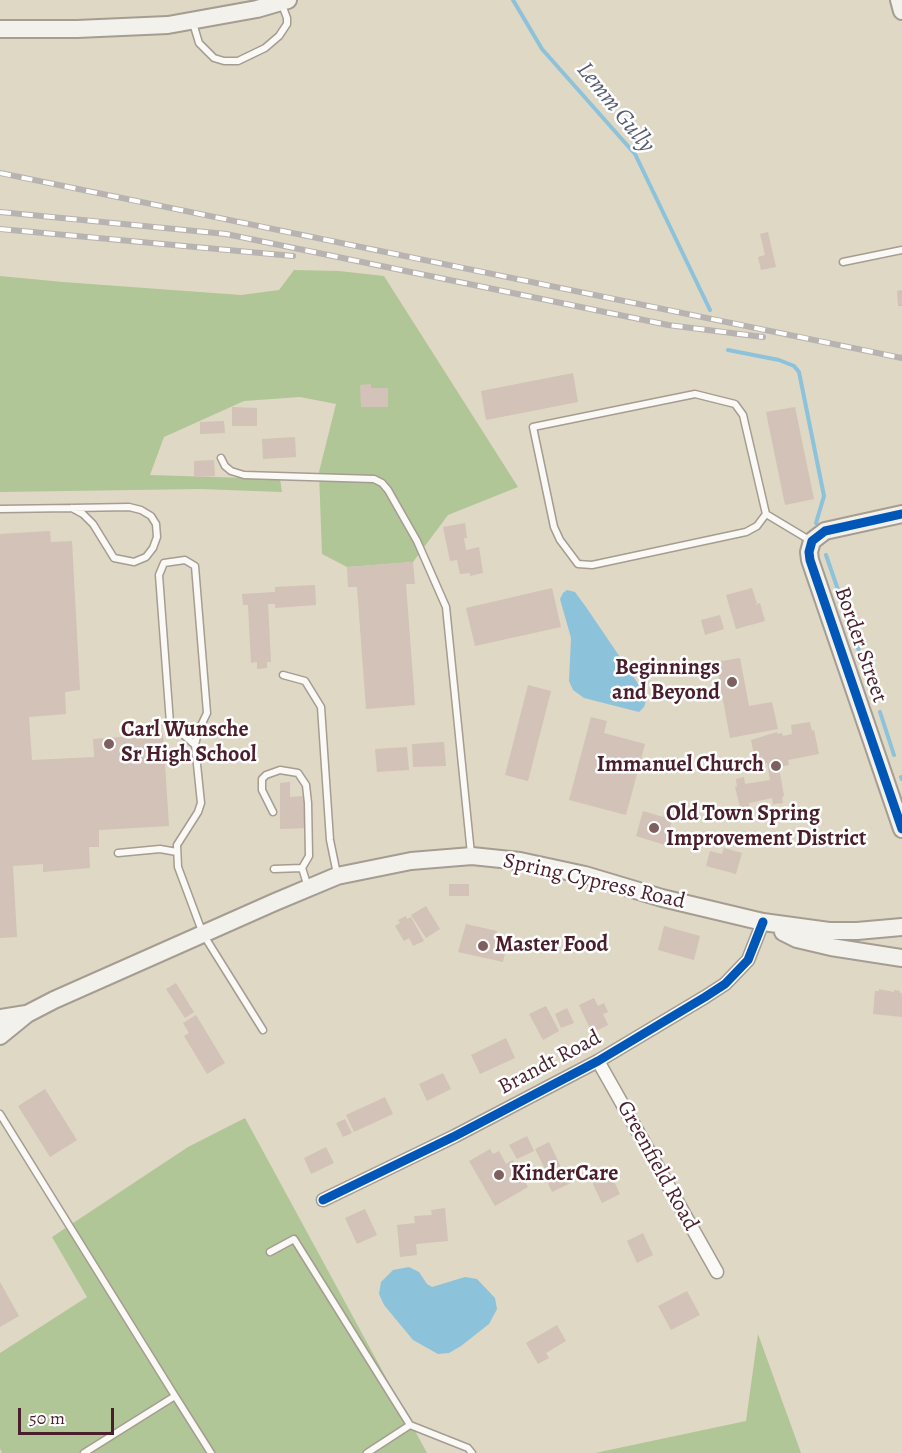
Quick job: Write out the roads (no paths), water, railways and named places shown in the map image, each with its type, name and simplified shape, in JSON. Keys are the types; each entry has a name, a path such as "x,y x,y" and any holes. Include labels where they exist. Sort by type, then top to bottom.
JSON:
{"main road":[{"path":"900,0 902,11"},
{"path":"0,29 168,25 284,1"},
{"path":"812,541 825,531 902,514"},
{"name":"Border Street","path":"812,541 809,548 810,560 902,829"},
{"name":"Spring Cypress Road","path":"0,1036 27,1014 54,1000 337,876 411,861 472,856 519,861 763,922 829,931 857,932 902,927"},
{"path":"763,922 797,939 831,947 902,958"},
{"name":"Spring Cypress Road","path":"0,1018 27,1014"}],"street":[{"name":"Brandt Road","path":"323,1200 455,1136 598,1061 705,997 725,984 748,960 763,922"},
{"name":"Greenfield Road","path":"598,1061 717,1272"}],"lane":[{"path":"192,21 199,43 214,58 238,61 265,48 279,36 287,24 284,1"},
{"path":"843,262 902,250"},
{"path":"766,514 757,526 746,532 592,565 578,564 560,540 554,527 534,427 695,394 735,404 743,415 766,514 812,541"},
{"path":"220,458 231,471 244,475 374,479 388,490 417,541 446,607 472,856"},
{"path":"0,509 129,507 141,510 156,524 157,537 153,548 146,557 134,562 114,558 93,524 83,514 72,508"},
{"path":"195,745 170,723 159,575 164,563 185,560 195,566 207,713 195,745 201,803 177,845 178,867 203,934 263,1030"},
{"path":"283,675 305,681 321,707 330,840 337,876"},
{"path":"273,812 262,790 262,779 280,770 298,773 306,785 308,803 309,856 303,868 309,888"},
{"path":"118,853 160,849 177,852"},
{"path":"274,869 303,868"},
{"path":"0,1114 211,1453"},
{"path":"270,1252 294,1239 410,1425 468,1448 472,1453"},
{"path":"84,1453 175,1396"},
{"path":"367,1453 410,1425"}],"water":[{"path":"567,590 575,592 643,691 646,701 639,712 584,698 573,690 569,681 571,638 560,599"},
{"path":"409,1267 419,1272 427,1284 432,1287 465,1277 477,1279 495,1298 497,1309 489,1324 449,1353 438,1354 413,1340 384,1305 379,1294 381,1282 393,1270"}],"waterway":[{"name":"Lemm Gully","path":"513,0 542,49 635,154 710,310"},
{"name":"Lemm Gully","path":"728,350 779,360 794,366 799,372 824,496 816,523"},
{"name":"Lemm Gully","path":"826,555 865,668"},
{"name":"Lemm Gully","path":"880,712 894,755"}],"railway":[{"path":"0,173 902,358"},
{"path":"0,212 226,234 668,325 763,337"},
{"path":"0,229 293,256"}],"place":[{"name":"Beginnings and Beyond","path":"732,682"},
{"name":"Carl Wunsche Sr High School","path":"109,744"},
{"name":"Immanuel Church","path":"776,766"},
{"name":"Old Town Spring Improvement District","path":"654,828"},
{"name":"Master Food","path":"483,946"},
{"name":"KinderCare","path":"499,1175"}]}
